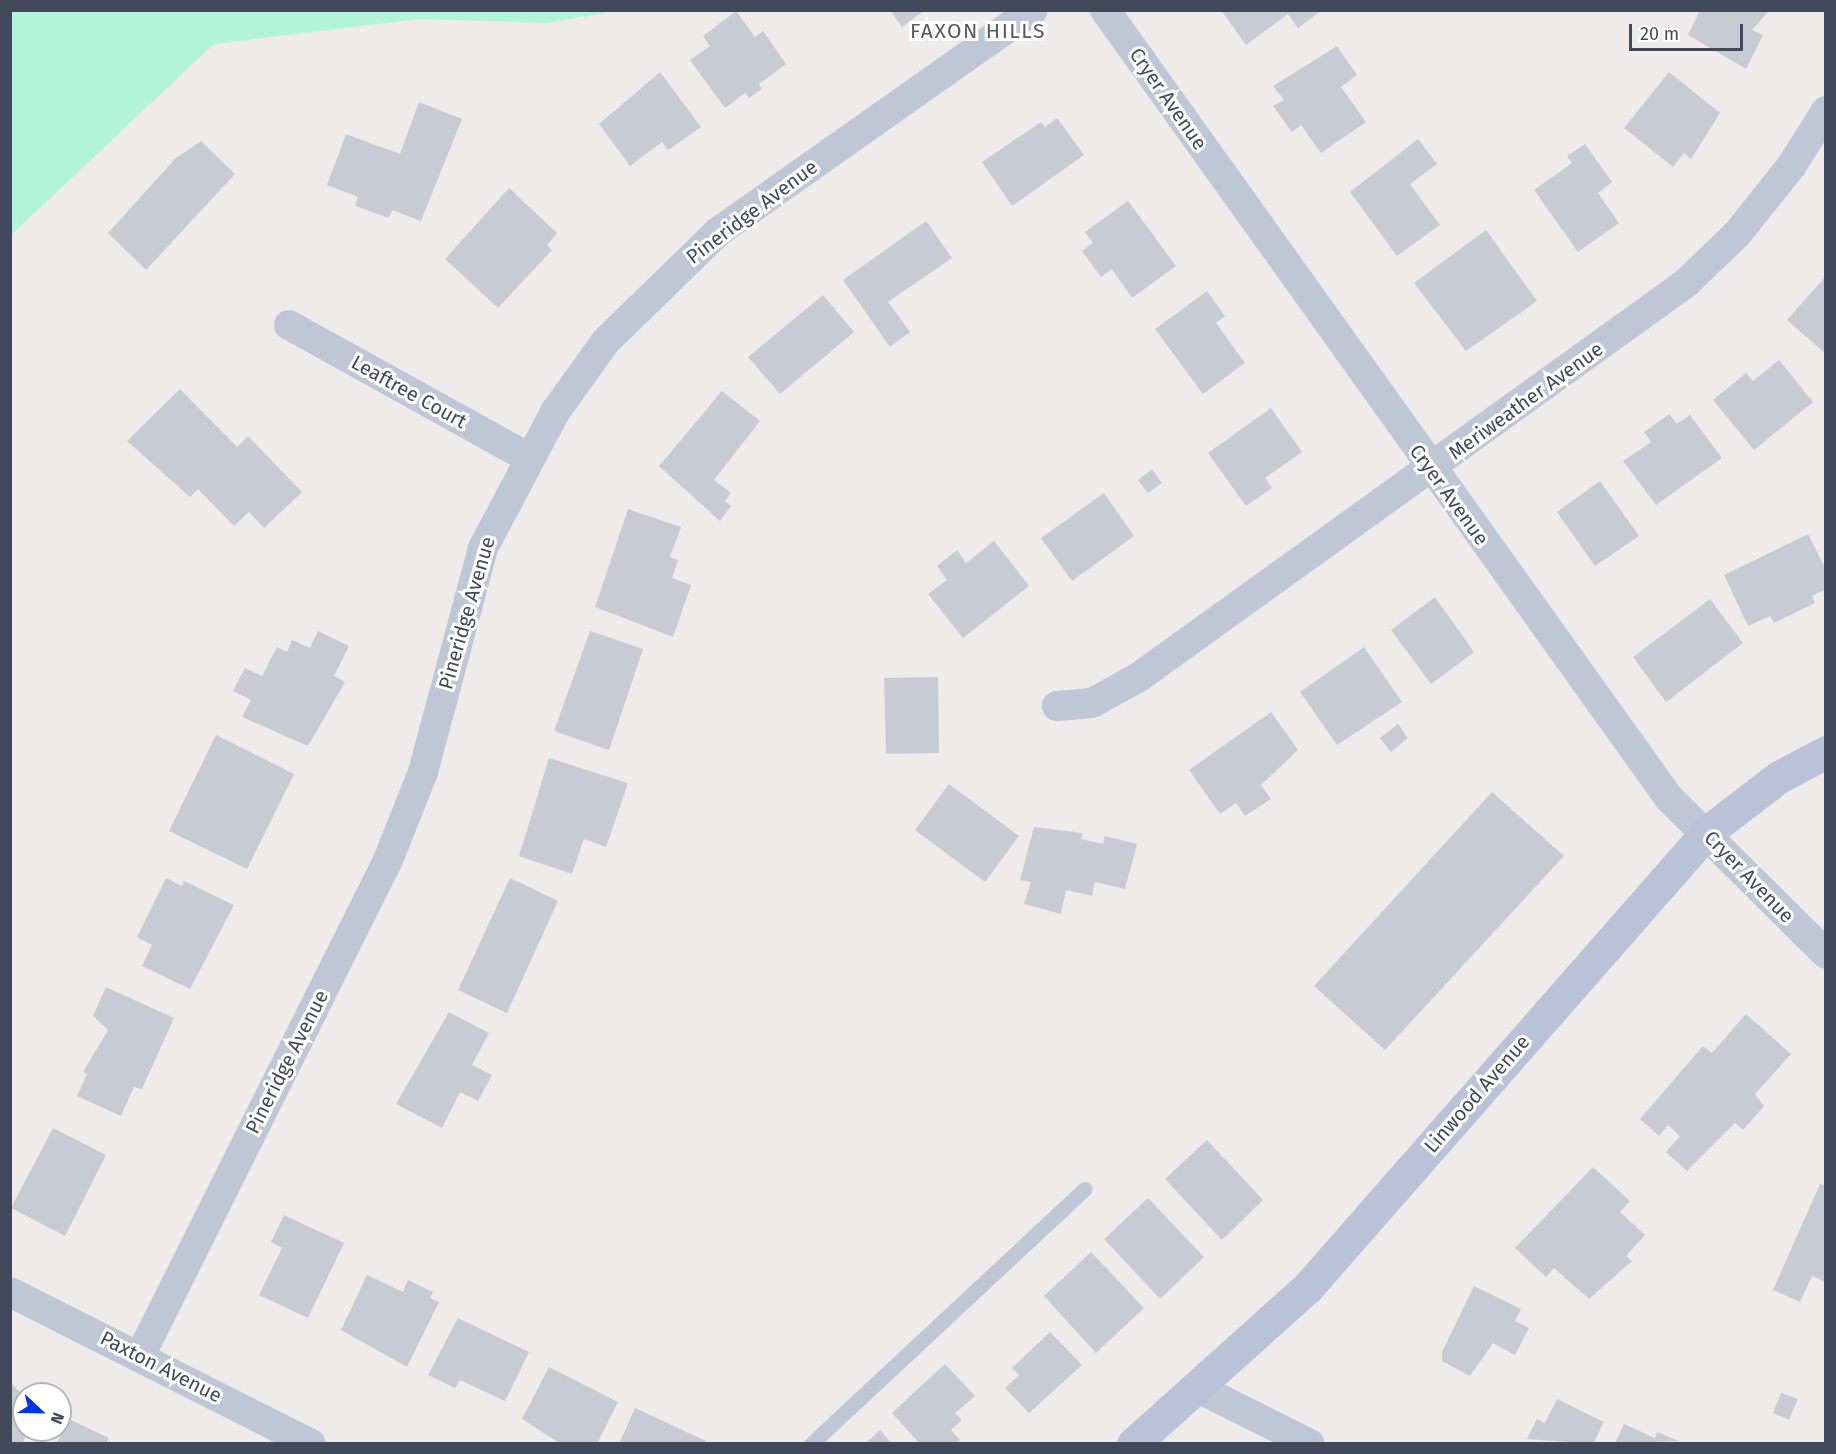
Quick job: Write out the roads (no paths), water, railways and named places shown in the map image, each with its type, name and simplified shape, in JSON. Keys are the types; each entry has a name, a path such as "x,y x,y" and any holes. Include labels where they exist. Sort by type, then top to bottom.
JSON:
{"main road":[{"name":"Linwood Avenue","path":"1133,1443 1307,1288 1707,832 1779,777 1826,752"}],"street":[{"name":"Pineridge Avenue","path":"140,1356 388,860 423,772 483,548 529,458 606,341 653,290 718,232 1033,10"},
{"name":"Cryer Avenue","path":"1105,10 1431,471 1669,798 1707,832 1738,871 1826,954"},
{"name":"Meriweather Avenue","path":"1057,706 1092,703 1139,677 1431,471 1686,283 1737,234 1792,165 1826,111"},
{"name":"Leaftree Court","path":"289,325 529,458"},
{"name":"Paxton Avenue","path":"10,1292 312,1443"},
{"path":"1196,1387 1310,1443"}],"lane":[{"path":"811,1443 1084,1189"}],"district":[{"name":"FAXON HILLS","path":"978,31"}]}
